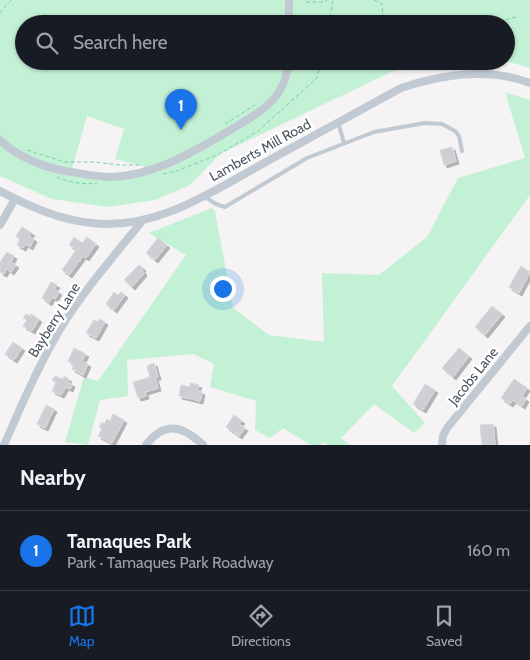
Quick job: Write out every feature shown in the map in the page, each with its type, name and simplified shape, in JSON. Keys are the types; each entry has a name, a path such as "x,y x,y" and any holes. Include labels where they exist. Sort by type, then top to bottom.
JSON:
{"street":[{"path":"289,0 289,15"},
{"path":"0,140 32,160 56,169 109,177 130,175 176,161 271,104 283,87 287,70"},
{"name":"Lamberts Mill Road","path":"0,191 39,210 94,224 143,220 186,205 401,88 452,75 476,74 498,76 530,83"},
{"path":"0,225 15,199"},
{"name":"Bayberry Lane","path":"4,445 32,379 60,329 106,265 143,220"},
{"name":"Jacobs Lane","path":"442,445 447,428 530,326"},
{"path":"146,445 158,433 174,428 186,431 204,445"}],"lane":[{"path":"338,122 344,143"},
{"path":"203,195 216,204 225,207 307,158 374,132 435,123 442,124 455,131 459,136 462,150"}],"path":[{"path":"0,13 12,0"},
{"path":"306,2 324,2 327,0"},
{"path":"330,15 333,0"},
{"path":"374,0 382,4 383,15"},
{"path":"158,174 177,171 220,154 258,131 318,78 319,70"},
{"path":"219,128 255,105"},
{"path":"26,149 65,162 95,162 120,165 146,164"},
{"path":"53,175 77,182 101,183"}],"green space":[{"path":"0,0 530,0 530,68 515,64 515,15 15,15 15,70 395,70 220,154 190,185 155,200 107,207 52,199 0,176","holes":["87,116 124,129 115,159 161,171 70,176"]},
{"path":"505,92 530,100 530,195 392,386 425,423 414,433 374,404 341,438 350,445 328,445 323,442 320,445 311,445 283,428 270,438 255,430 256,401 210,387 214,364 193,354 127,360 128,396 100,400 88,445 65,442 84,377 98,381 186,255 149,233 212,208 215,211 233,308 269,335 324,342 322,273 379,275 427,237 458,178 525,158"}],"building":[{"path":"452,147 456,161 444,165 440,150"},
{"path":"22,227 32,233 29,236 34,239 30,247 25,244 23,248 17,245 20,239 16,236"},
{"path":"74,237 82,243 87,237 96,244 86,258 83,256 69,275 62,270 76,250 69,245"},
{"path":"158,238 167,245 155,260 146,253"},
{"path":"7,252 14,256 11,262 16,265 11,272 7,269 4,274 0,272 0,262"},
{"path":"139,265 143,268 144,273 132,287 124,280"},
{"path":"521,266 530,272 519,293 509,287"},
{"path":"51,282 57,285 54,289 59,292 55,299 52,297 49,303 42,298"},
{"path":"114,292 118,295 121,292 125,295 114,310 106,304"},
{"path":"492,306 502,314 485,335 475,327"},
{"path":"26,314 30,316 31,314 39,319 32,331 23,326 27,320 23,318"},
{"path":"100,319 105,322 96,338 86,333 94,320 98,322"},
{"path":"13,342 22,348 14,360 5,354"},
{"path":"74,348 86,354 82,361 88,364 83,375 72,369 74,364 68,361"},
{"path":"459,348 469,356 453,377 442,368"},
{"path":"154,363 158,377 155,377 158,388 145,392 146,396 138,398 133,382 150,377 147,366"},
{"path":"55,376 63,379 64,376 69,379 67,382 72,384 70,389 66,387 61,395 52,391 56,382 52,380"},
{"path":"514,379 527,388 522,396 526,399 522,406 513,400 510,404 501,398"},
{"path":"190,383 199,385 197,390 202,392 200,401 179,396 181,385 190,387"},
{"path":"425,384 435,390 423,410 413,404"},
{"path":"46,405 54,409 45,428 37,424"},
{"path":"113,414 124,420 112,443 98,436 102,429 99,427 102,422 104,424 107,419 110,421"},
{"path":"234,415 242,421 239,424 245,428 239,436 226,427"},
{"path":"493,424 495,445 482,445 480,425"}],"place":[{"name":"Tamaques Park","path":"181,130"}]}
